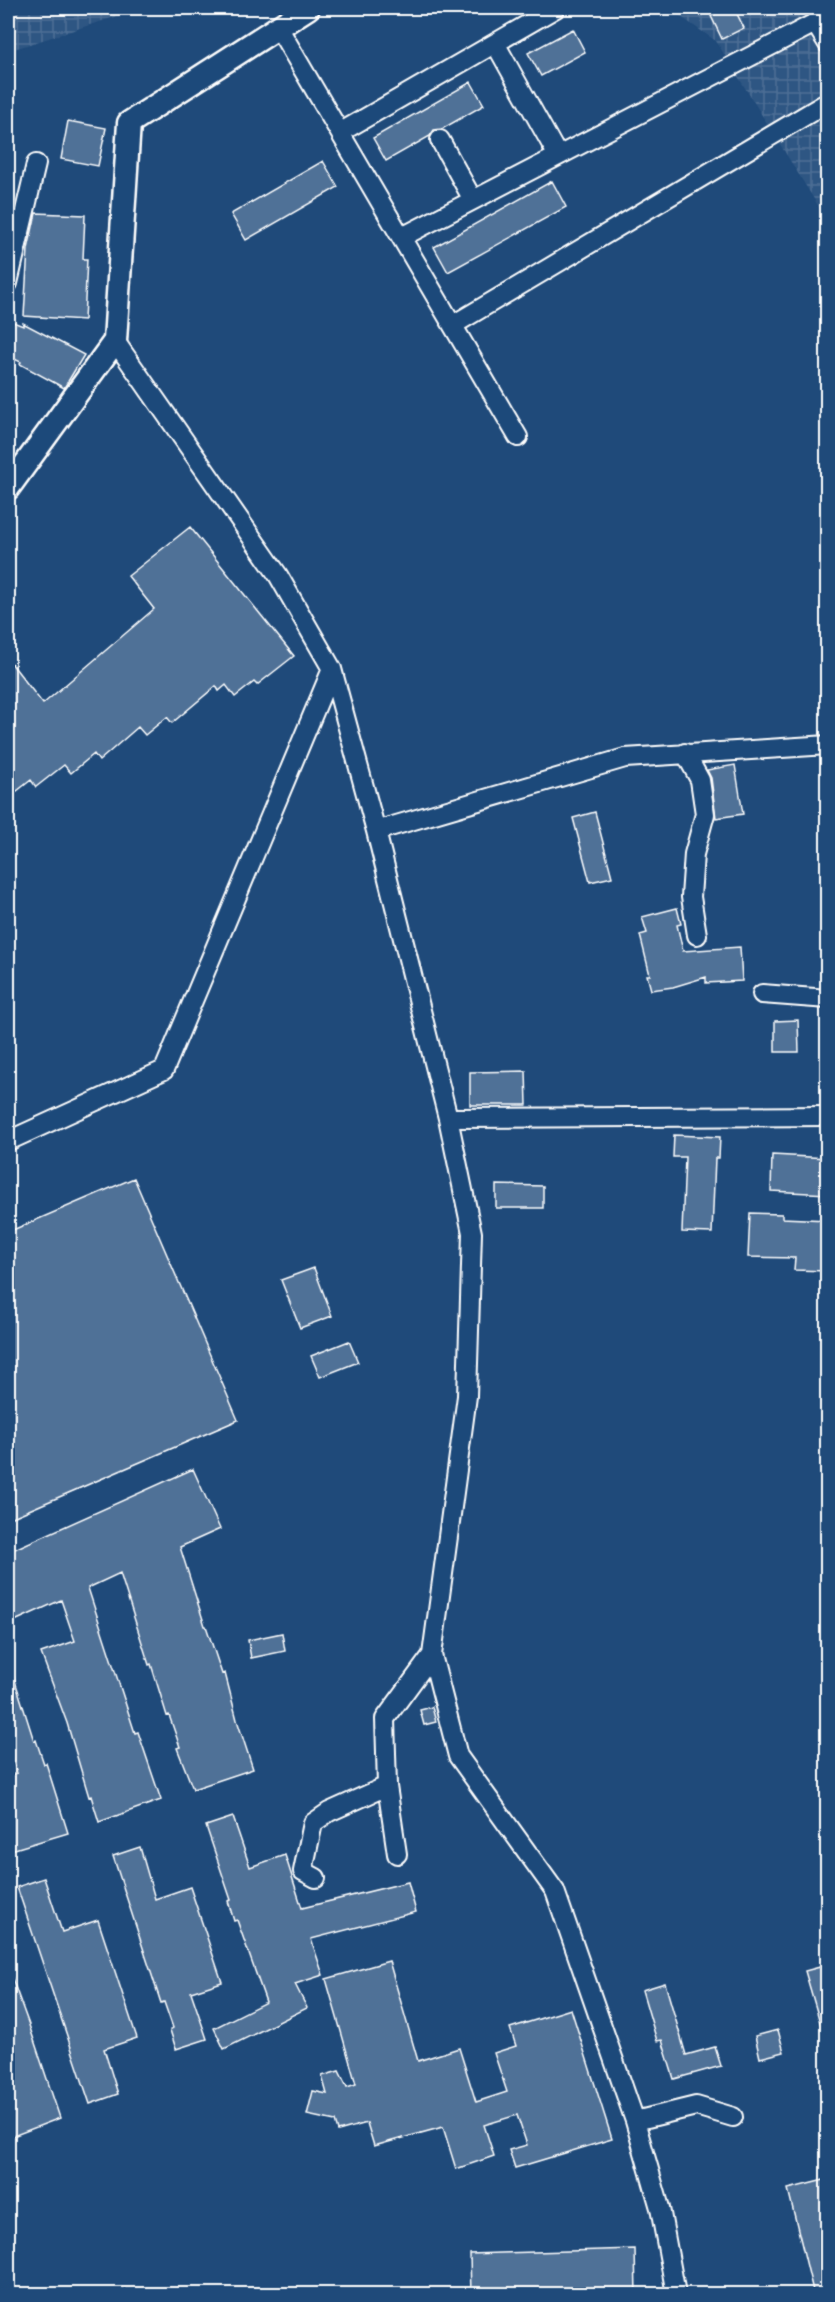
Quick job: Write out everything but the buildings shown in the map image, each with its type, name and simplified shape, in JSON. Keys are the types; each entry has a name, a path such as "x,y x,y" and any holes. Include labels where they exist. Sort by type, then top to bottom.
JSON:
{"main road":[{"path":"8,488 115,340 129,123 308,8"}],"street":[{"path":"341,132 556,8"},
{"path":"402,237 815,23 828,44"},
{"path":"278,27 518,437"},
{"path":"495,43 558,156"},
{"path":"453,325 828,102"},
{"path":"440,140 473,200"},
{"path":"8,283 36,164"},
{"path":"115,340 278,575 332,669 376,831 448,1118 472,1233 466,1396 432,1655 458,1756 555,1891 635,2121 660,2208 676,2295"},
{"path":"8,1141 164,1070 332,669"},
{"path":"376,831 625,758 828,745"},
{"path":"685,753 700,780 705,814 694,854 691,897 696,935"},
{"path":"762,994 828,999"},
{"path":"448,1118 828,1116"},
{"path":"397,1854 387,1786 385,1719 432,1655"},
{"path":"316,1878 303,1871 313,1823 329,1812 387,1786"},
{"path":"635,2121 696,2106 733,2117"}],"shaded area":[{"path":"8,8 143,8 8,51"},
{"path":"668,8 827,8 827,220 716,41"}]}
